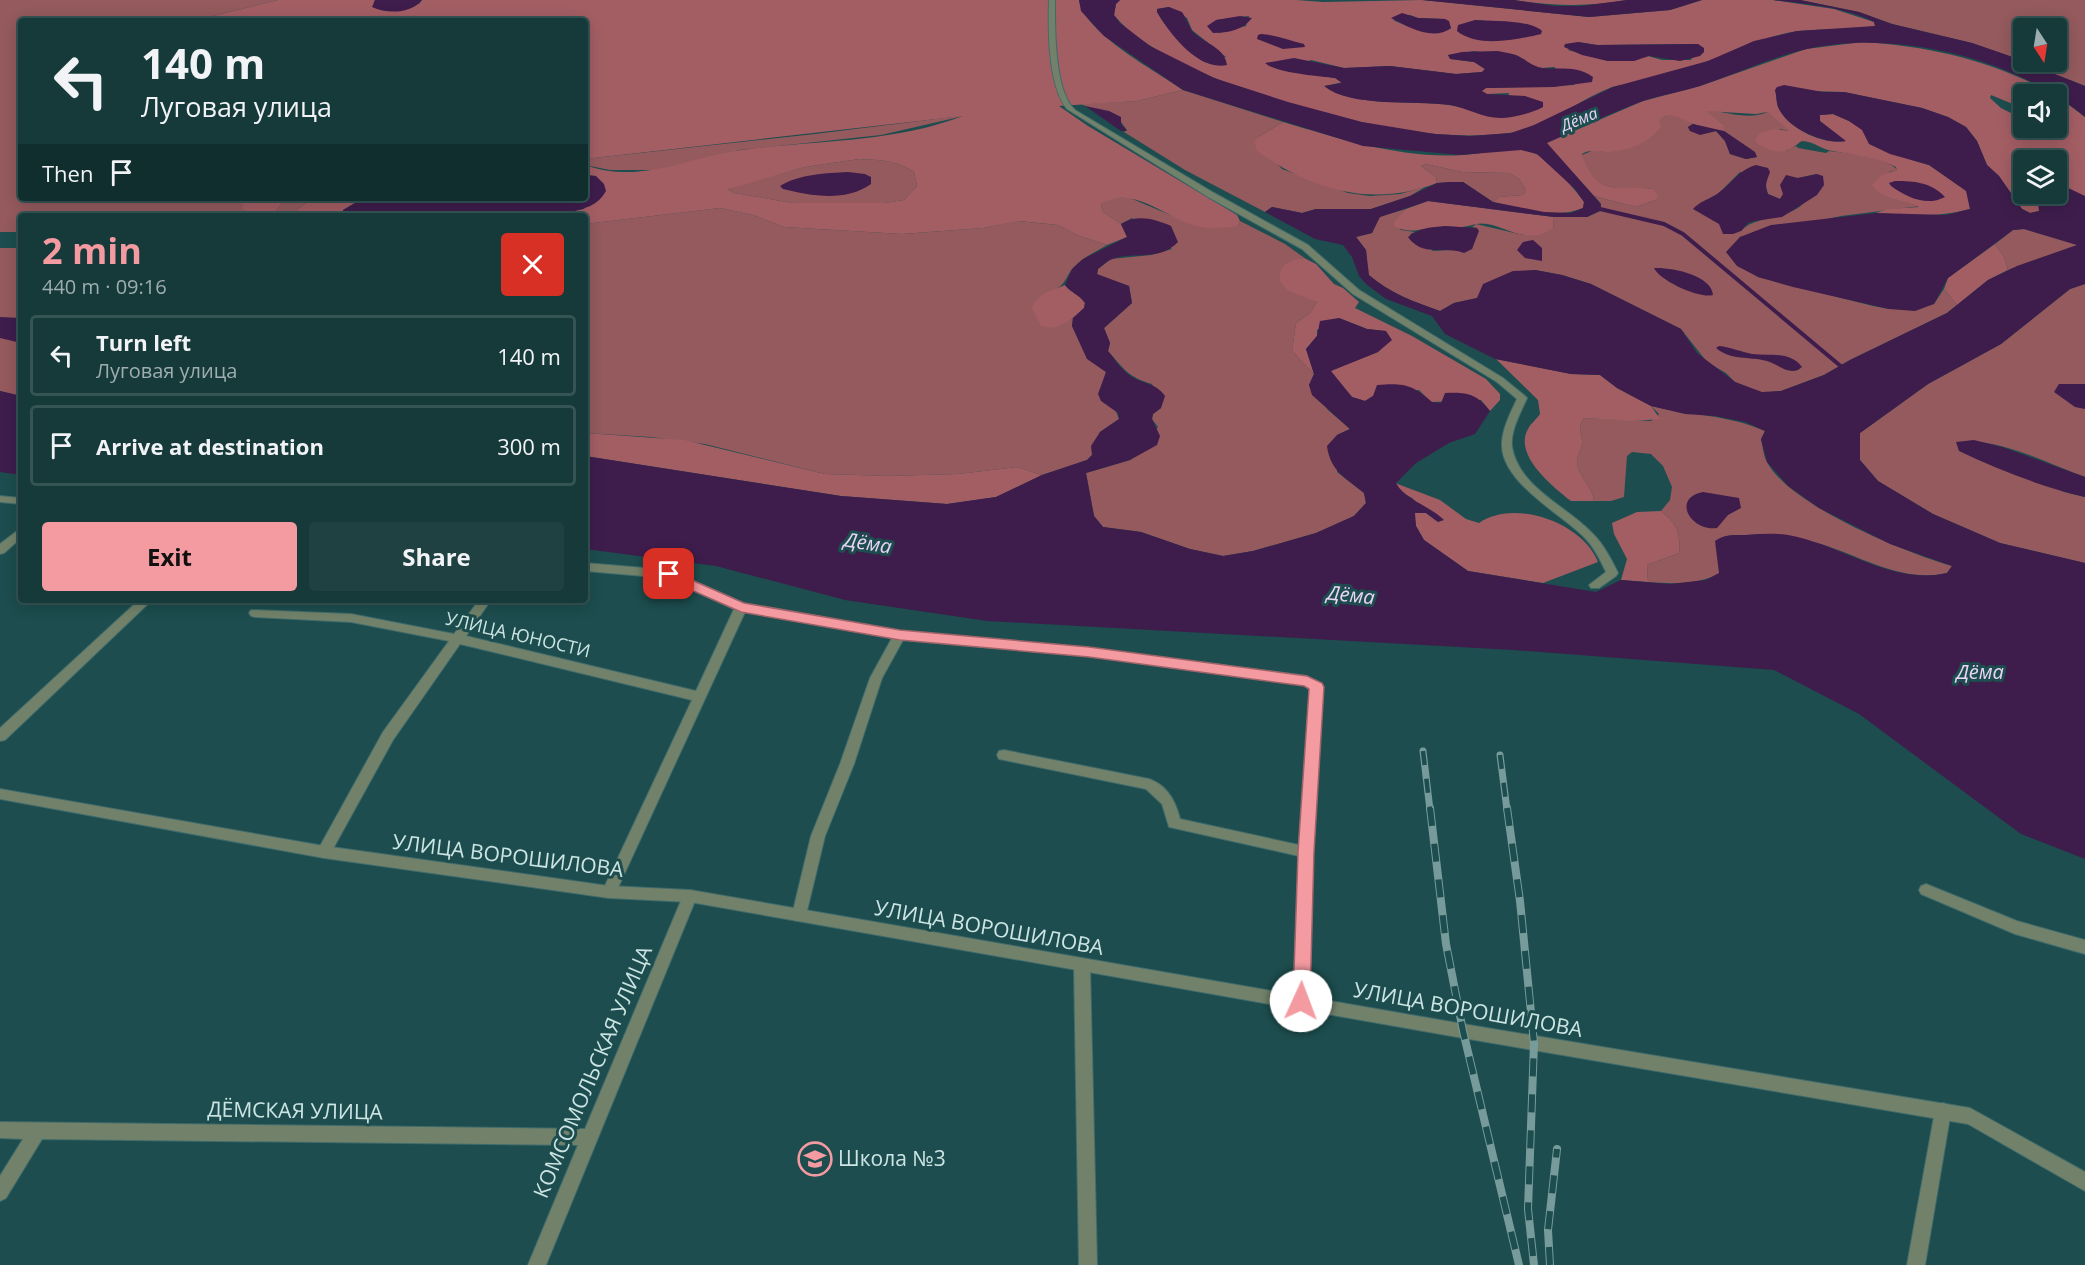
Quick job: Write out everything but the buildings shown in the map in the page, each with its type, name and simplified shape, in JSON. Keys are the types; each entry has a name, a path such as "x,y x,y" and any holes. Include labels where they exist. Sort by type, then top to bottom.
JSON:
{"street":[{"path":"1052,0 1051,16 1058,84 1066,105 1078,115 1211,195 1305,247 1356,291 1500,380 1522,399 1515,413 1506,445 1515,469 1523,481 1556,507 1599,547 1612,573 1596,585"},
{"path":"0,499 18,501"},
{"path":"0,549 18,534"},
{"path":"588,567 669,574 741,607 900,635 1089,652 1307,681 1317,687 1306,852 1301,1001"},
{"path":"0,736 143,603"},
{"path":"324,852 388,736 483,603"},
{"path":"609,892 741,607"},
{"name":"УЛИЦА ЮНОСТИ","path":"255,613 351,618 459,639 700,697"},
{"path":"799,915 818,836 847,764 876,678 900,635"},
{"path":"1004,755 1149,784 1162,792 1172,809 1174,823 1306,852"},
{"name":"УЛИЦА ВОРОШИЛОВА","path":"0,794 324,852 609,892 690,896 1082,966 1301,1001 1487,1035 1970,1116 2085,1182"},
{"path":"1926,890 2015,927 2085,947"},
{"name":"КОМСОМОЛЬСКАЯ УЛИЦА","path":"537,1265 690,896"},
{"path":"1082,966 1088,1265"},
{"path":"1916,1265 1943,1111"},
{"name":"ДЁМСКАЯ УЛИЦА","path":"0,1130 590,1137"},
{"path":"0,1192 37,1131"}],"shaded area":[{"path":"0,0 278,0 205,18 18,18 18,201 246,201 243,203 243,210 248,213 18,213 18,232 0,232"},
{"path":"278,0 375,0 373,7 419,4 422,0 1079,0 1084,13 1107,38 1183,90 1137,101 1059,106 1088,126 1237,215 1240,221 1238,226 1233,227 1196,226 1137,200 1113,199 1101,204 1103,212 1121,224 1127,237 1107,245 1077,235 1058,225 1019,221 983,228 902,234 784,227 753,215 720,208 588,224 588,213 560,213 584,209 596,176 588,175 588,166 625,172 645,171 742,150 882,136 936,125 963,116 588,159 588,18 205,18","holes":["859,159 888,161 914,172 917,186 904,200 885,203 793,203 734,193 728,189 805,167"]},
{"path":"1120,0 1323,2 1422,0 1589,17 1670,10 1702,0 1773,0 1834,9 1874,22 1875,26 1799,31 1775,36 1681,70 1612,87 1536,126 1491,135 1454,135 1402,130 1360,122 1264,96 1217,79 1174,59 1139,38 1114,15 1116,4","holes":["1169,7 1187,18 1192,30 1226,57 1204,62 1172,33 1157,9","1410,15 1418,18 1445,19 1451,28 1448,30 1409,27 1393,20","1249,16 1246,26 1219,33 1216,20","1475,20 1529,25 1541,34 1490,41","1578,42 1597,45 1698,44 1691,60 1662,60 1648,56 1608,61 1568,50","1474,51 1524,59 1530,65 1542,68 1554,67 1575,85 1486,88 1481,91 1487,94 1509,93 1503,118 1449,105 1352,98 1325,86 1343,82 1335,78 1284,70 1311,60 1344,68 1390,66 1456,74 1482,72 1485,69 1474,62 1451,59 1448,55"]},
{"path":"1514,0 1627,0 1570,5"},
{"path":"1800,0 2085,0 2085,86 2049,72 2067,72 2067,18 2013,18 2013,57 1972,43 1892,24 1859,12"},
{"path":"1862,42 1912,47 1985,64 2031,82 2035,84 2013,84 2013,104 1991,95 1990,98 2001,108 2013,114 2013,138 2067,138 2067,104 2085,117 2085,197 2067,188 2067,150 2013,150 2013,196 1999,176 1987,165 1977,141 1966,127 1948,117 1922,108 1844,92 1775,90 1779,109 1799,129 1818,138 1837,142 1845,141 1820,121 1820,115 1833,114 1849,121 1912,160 1929,165 1967,191 1970,209 1934,215 1876,213 1888,209 1919,207 1881,194 1872,185 1882,175 1897,170 1896,167 1873,159 1829,150 1806,141 1801,141 1785,151 1769,150 1755,141 1759,133 1773,129 1790,131 1767,112 1756,114 1706,111 1724,125 1724,131 1698,126 1675,116 1667,116 1659,120 1661,126 1657,132 1644,142 1613,152 1590,151 1582,154 1594,178 1601,184 1617,188 1653,189 1658,195 1655,200 1636,207 1594,196 1546,143 1643,101 1700,86 1806,49"},
{"path":"1183,90 1283,122 1255,139 1282,169 1348,193 1370,196 1400,194 1425,187 1410,196 1371,209 1316,209 1302,213 1272,207 1265,212 1185,170 1124,132 1127,130 1121,122 1081,104 1137,101"},
{"path":"1705,111 1747,116 1767,112 1793,132 1780,129 1786,151 1796,146 1826,153 1829,151 1855,154 1884,162 1898,170 1889,172 1909,202 1920,206 1841,216 1740,237 1727,253 1758,277 1889,309 1934,304 1944,289 1957,305 1947,313 1824,375 1781,391 1762,393 1735,382 1726,373 1707,362 1681,329 1591,284 1562,275 1535,270 1480,294 1477,298 1454,303 1440,311 1394,292 1368,275 1366,250 1356,237 1372,233 1379,217 1406,209 1395,222 1401,230 1415,232 1410,234 1433,251 1472,249 1477,228 1472,227 1476,224 1523,235 1553,228 1554,217 1587,217 1600,211 1601,204 1594,196 1636,207 1655,200 1653,189 1612,187 1597,182 1589,175 1582,155 1594,150 1605,152 1651,123 1670,115 1680,116 1693,124 1688,127 1690,131 1702,134 1716,131 1725,141 1730,154 1746,159 1757,157 1750,149 1724,131 1724,125","holes":["1740,172 1768,177 1765,183 1768,194 1780,199 1798,178 1817,174 1809,197 1791,212 1755,222 1741,231 1712,220 1710,198 1718,194"]},
{"path":"968,115 881,135 740,150 656,170 610,170 588,166 588,159"},
{"path":"1283,122 1372,146 1417,154 1463,155 1510,150 1528,151 1542,158 1562,176 1584,202 1583,208 1550,213 1493,202 1499,197 1523,195 1526,190 1519,179 1509,173 1462,172 1426,164 1421,166 1436,177 1437,183 1413,190 1389,194 1365,194 1320,185 1298,176 1256,150 1255,139"},
{"path":"859,159 888,161 901,165 914,172 917,186 904,200 885,203 793,203 734,193 727,188 805,167"},
{"path":"1426,164 1462,172 1509,173 1519,179 1526,190 1523,195 1499,197 1493,202 1463,182 1437,183 1436,177 1421,166"},
{"path":"1111,197 1130,198 1194,225 1238,226 1240,221 1285,244 1306,259 1297,259 1311,298 1317,302 1310,313 1296,323 1292,351 1314,374 1309,385 1328,410 1350,429 1337,435 1337,472 1364,493 1366,503 1354,516 1316,533 1253,551 1223,556 1190,549 1141,532 1103,527 1094,516 1086,473 1130,460 1158,427 1152,419 1153,414 1161,408 1152,384 1132,375 1108,351 1110,343 1104,328 1132,303 1129,286 1097,275 1098,269 1111,259 1151,255 1172,249 1132,218 1121,224 1103,212 1101,204"},
{"path":"246,201 283,201 275,213 248,213 243,210 243,203"},
{"path":"283,201 312,201 304,204 294,213 275,213"},
{"path":"312,201 362,201 343,210 343,213 294,213 304,204"},
{"path":"1428,201 1554,217 1553,228 1532,236 1485,224 1411,231 1394,226 1394,222 1406,209"},
{"path":"2019,204 2042,204 2040,211 2030,213"},
{"path":"720,208 753,215 784,227 902,234 983,228 1018,221 1058,225 1077,235 1107,245 1078,263 1056,289 1060,326 1073,318 1072,326 1087,358 1106,372 1104,382 1119,419 1100,432 1092,455 1087,460 1042,475 1017,467 958,474 888,476 825,474 705,444 651,437 588,433 588,224"},
{"path":"2024,229 2078,245 2008,270 2004,257 1995,244 2013,230"},
{"path":"1995,244 2004,257 2008,270 1988,280 1957,305 1944,289 1948,278"},
{"path":"0,248 18,248 18,395 0,391"},
{"path":"1297,259 1306,259 1316,264 1334,284 1343,288 1359,302 1355,308 1412,336 1486,379 1500,394 1500,400 1490,411 1481,400 1431,402 1419,390 1373,396 1365,401 1352,397 1330,371 1378,352 1385,331 1367,329 1339,318 1317,330 1317,336 1306,349 1314,374 1292,351 1296,323 1310,313 1317,302 1287,290 1280,281 1283,266"},
{"path":"2085,284 2085,477 2004,447 1988,443 1957,443 2064,492 2085,497 2085,563 2000,543 1933,514 1878,481 1860,460 1860,433 1928,384 2001,344 2070,289"},
{"path":"1065,285 1083,300 1084,308 1059,326 1041,326 1032,308 1034,303 1046,293"},
{"path":"1496,359 1571,374 1600,375 1617,388 1651,406 1660,419 1634,421 1584,418 1580,425 1582,445 1577,463 1594,501 1571,501 1537,470 1526,449 1525,439 1528,429 1540,414 1538,400"},
{"path":"1651,406 1723,418 1765,431 1761,440 1767,462 1779,478 1799,495 1879,539 1952,566 1947,573 1915,575 1884,568 1805,540 1775,536 1734,535 1716,541 1720,573 1694,582 1648,582 1647,565 1679,553 1677,529 1661,511 1670,500 1672,487 1663,466 1651,454 1632,452 1627,456 1624,497 1611,501 1594,501 1580,473 1577,460 1582,445 1580,428 1584,418 1651,421 1659,414"},
{"path":"588,433 684,440 825,474 888,476 958,474 1017,467 1042,475 996,497 947,504 841,496 588,456"},
{"path":"1395,483 1440,500 1466,519 1479,523 1494,516 1511,513 1546,518 1578,536 1590,548 1598,562 1543,583 1468,571 1424,540 1416,526 1414,513 1426,513 1438,522 1412,498 1401,492"},
{"path":"1661,511 1677,529 1679,553 1647,565 1648,582 1621,580 1627,559 1614,534 1612,523 1637,512"}],"water":[{"path":"375,0 422,0 412,8 392,12 372,7"},
{"name":"Дёма","path":"1079,0 1120,0 1116,4 1114,15 1120,23 1150,46 1214,78 1288,102 1362,122 1435,134 1470,136 1511,133 1534,125 1613,87 1708,61 1754,41 1797,31 1875,26 1874,22 1850,13 1773,0 1800,0 1859,12 1892,24 1972,43 2013,57 2013,72 2050,72 2085,86 2085,117 2067,104 2067,84 2035,84 1991,65 1954,54 1916,46 1879,43 1842,44 1807,49 1700,86 1643,101 1547,143 1601,204 1600,211 1587,217 1554,217 1428,201 1380,217 1372,233 1356,237 1366,250 1369,275 1394,292 1430,308 1440,311 1454,303 1477,298 1483,284 1513,271 1535,270 1562,275 1591,284 1681,329 1697,353 1735,382 1762,392 1781,391 1824,375 1947,313 1988,280 2017,266 2077,245 2024,229 2013,230 1948,278 1934,304 1915,311 1889,309 1793,287 1758,277 1737,266 1726,252 1740,237 1771,225 1876,213 1946,215 1970,209 1966,191 1929,165 1890,154 1869,144 1862,130 1849,121 1833,114 1820,115 1820,121 1846,141 1838,142 1818,138 1799,129 1779,109 1775,90 1777,87 1784,85 1823,92 1844,92 1922,108 1948,117 1966,127 1977,141 1987,165 1999,176 2013,196 2013,204 2019,204 2030,213 2039,211 2038,204 2067,204 2067,188 2085,196 2085,284 2070,289 2001,344 1928,384 1860,433 1860,460 1878,481 1933,514 2000,543 2085,563 2085,859 2021,834 1859,714 1774,670 1513,650 987,621 845,600 716,566 588,549 588,456 841,496 947,504 996,497 1042,475 1087,460 1092,455 1091,446 1100,432 1119,419 1118,413 1101,401 1098,394 1106,372 1087,359 1072,326 1073,318 1084,308 1085,303 1065,285 1072,269 1083,259 1127,237 1121,224 1140,218 1171,226 1178,242 1162,252 1118,257 1098,269 1097,274 1129,286 1132,303 1104,328 1110,343 1108,351 1122,369 1157,388 1165,396 1161,408 1153,414 1152,419 1160,436 1157,445 1130,460 1086,473 1094,516 1103,527 1141,532 1190,549 1223,556 1253,551 1316,533 1354,516 1366,503 1364,493 1335,468 1327,446 1337,435 1350,429 1312,395 1309,385 1314,374 1306,349 1317,336 1320,321 1339,318 1367,329 1386,331 1392,340 1378,352 1331,371 1352,397 1365,401 1373,396 1377,385 1394,384 1413,388 1432,402 1441,403 1445,393 1470,395 1480,400 1490,411 1475,434 1449,443 1416,463 1396,483 1405,494 1444,520 1438,522 1426,513 1415,513 1416,526 1424,540 1468,571 1596,592 1621,580 1670,584 1706,580 1719,573 1715,541 1730,535 1767,534 1788,535 1808,540 1886,569 1906,574 1947,573 1952,566 1890,544 1819,508 1788,486 1767,462 1761,439 1765,431 1745,422 1715,416 1685,414 1651,406 1617,388 1600,375 1571,374 1495,359 1445,334 1432,316 1386,299 1366,284 1359,276 1352,257 1343,245 1315,239 1265,212 1272,207 1302,213 1316,209 1371,209 1410,196 1437,183 1449,182 1463,182 1493,202 1544,212 1571,213 1583,208 1584,202 1575,189 1537,154 1521,150 1460,155 1363,146 1183,90 1104,36 1081,11"},
{"path":"1422,0 1514,0 1555,6 1581,6 1627,0 1702,0 1670,10 1589,17"},
{"path":"1169,7 1182,12 1192,31 1219,50 1226,59 1227,65 1216,65 1196,57 1177,40 1157,12 1157,9"},
{"path":"1402,13 1418,18 1445,19 1449,21 1451,28 1444,32 1428,33 1391,18"},
{"path":"1240,16 1252,18 1240,28 1230,31 1213,33 1207,26 1216,20"},
{"path":"1475,20 1520,23 1537,27 1542,31 1541,34 1509,40 1486,41 1457,31 1458,25"},
{"path":"1261,34 1304,44 1305,47 1283,49 1257,39"},
{"path":"1578,42 1597,45 1698,44 1704,48 1704,52 1700,56 1680,61 1649,56 1634,61 1608,61 1582,55 1564,47 1565,44"},
{"path":"1497,51 1516,55 1542,68 1581,71 1593,77 1592,82 1554,87 1486,88 1482,91 1487,94 1525,96 1543,102 1543,107 1529,113 1496,118 1450,105 1350,98 1324,86 1342,83 1335,78 1288,72 1265,63 1294,58 1344,68 1390,66 1456,74 1482,72 1485,69 1474,62 1450,59 1448,55 1462,52"},
{"path":"1085,106 1109,111 1121,117 1121,124 1127,131 1121,131"},
{"path":"1693,124 1724,131 1755,152 1757,157 1746,159 1730,154 1725,141 1716,131 1700,135 1690,131 1688,127"},
{"path":"1756,165 1768,168 1770,172 1766,185 1768,194 1780,199 1783,194 1780,185 1786,175 1798,178 1817,174 1823,176 1824,185 1817,195 1782,217 1748,223 1741,231 1733,234 1723,234 1719,224 1693,209 1722,190 1744,170"},
{"path":"848,172 871,177 871,184 851,193 828,196 794,192 780,186 804,177"},
{"path":"588,175 596,176 604,184 606,191 590,206 564,213 343,213 343,210 362,201 588,201"},
{"path":"1895,181 1928,185 1945,197 1931,201 1917,199 1891,186 1889,183"},
{"path":"1445,226 1477,228 1479,231 1472,249 1464,253 1427,249 1420,247 1408,237 1421,230"},
{"path":"1533,240 1542,248 1542,261 1525,258 1517,250 1523,242"},
{"path":"1654,268 1680,271 1698,277 1711,288 1713,295 1707,296 1681,288 1664,278"},
{"path":"0,317 18,318 18,342 0,338"},
{"path":"1719,346 1752,354 1786,356 1802,367 1790,371 1767,361 1734,357 1716,348"},
{"path":"2059,384 2085,384 2085,409 2075,407 2054,392"},
{"path":"0,391 18,395 18,475 0,472"},
{"path":"1974,440 2002,447 2085,477 2085,497 2021,477 1959,451 1956,442"},
{"path":"1703,492 1739,498 1741,508 1728,515 1717,528 1699,525 1688,514 1687,507 1693,495"}],"waterway":[{"path":"1597,206 1600,209 1664,224 1683,234 1843,368"}],"railway":[{"path":"1423,751 1430,810"},
{"path":"1500,755 1507,810"},
{"path":"1430,808 1446,944 1463,1031 1519,1265"},
{"path":"1507,808 1520,901 1534,1043 1528,1209 1534,1265"},
{"path":"1550,1265 1548,1230 1557,1149"}],"place":[{"name":"Школа №3","path":"815,1159"}],"route":[{"path":"669,574 741,607 900,635 1089,652 1307,681 1317,687 1306,852 1301,1001"}]}
